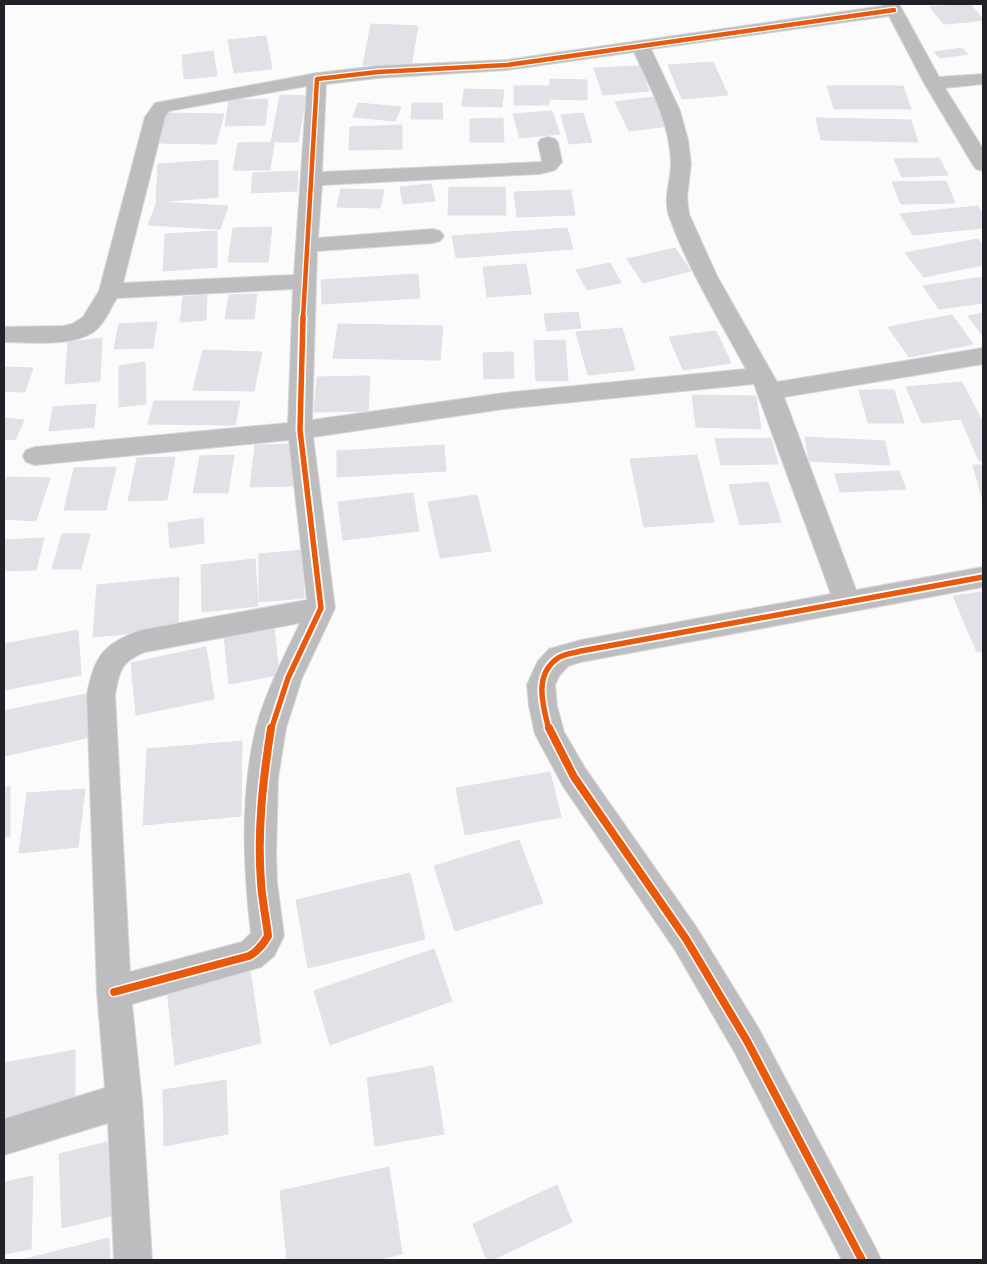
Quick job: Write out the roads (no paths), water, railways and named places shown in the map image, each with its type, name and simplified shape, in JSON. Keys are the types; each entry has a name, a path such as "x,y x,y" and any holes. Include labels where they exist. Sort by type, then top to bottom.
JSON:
{"street":[{"path":"4,334 63,334 79,330 91,322 110,291 155,117 159,109 173,104 317,79 378,72 507,65 892,7 933,83 983,165"},
{"path":"641,46 670,111 678,140 681,164 677,197 679,214 706,276 766,383 847,602"},
{"path":"114,992 249,956 258,951 268,936 261,883 260,854 263,778 271,728 288,678 321,608 300,430 304,282 317,79"},
{"path":"933,83 983,79"},
{"path":"312,179 548,166 552,162 548,143"},
{"path":"307,245 433,236"},
{"path":"110,291 304,282"},
{"path":"36,456 300,430 504,401 766,383 983,356"},
{"path":"862,1260 747,1041 686,939 636,869 569,769 550,734 542,706 541,685 548,669 559,658 581,651 983,577"},
{"path":"133,1260 124,1100 114,992 101,695 105,670 115,654 142,641 321,608"},
{"path":"4,1137 124,1100"}]}
